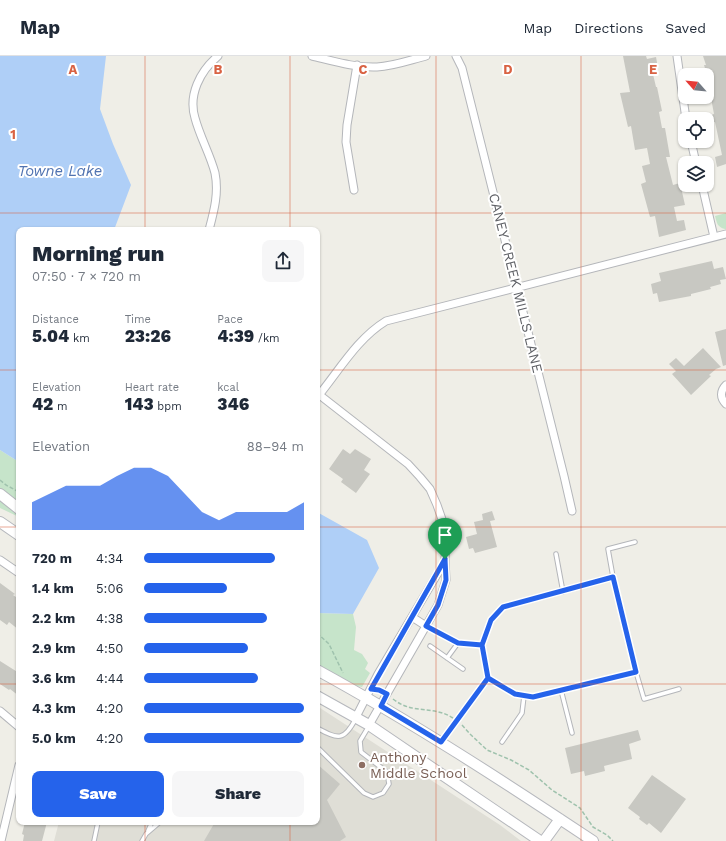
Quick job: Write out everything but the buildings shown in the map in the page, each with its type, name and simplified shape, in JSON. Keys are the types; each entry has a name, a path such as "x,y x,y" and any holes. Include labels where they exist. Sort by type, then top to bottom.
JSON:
{"main road":[{"path":"0,494 16,507"},
{"path":"0,522 16,533"},
{"path":"320,672 367,697 441,742 593,841"},
{"path":"320,698 356,717 411,752 540,841"},
{"path":"544,841 560,819"}],"street":[{"path":"210,227 217,194 215,174 195,117 193,102 195,88 201,75 211,62 218,56"},
{"path":"312,56 357,65 376,67 396,64 426,56"},
{"name":"CANEY CREEK MILLS LANE","path":"456,56 462,68 572,511"},
{"path":"677,56 685,112"},
{"path":"354,190 346,142 348,118 357,65"},
{"path":"704,192 714,237"},
{"path":"320,392 361,341 374,328 386,320 726,234"},
{"path":"726,385 721,394 723,401 726,404"},
{"path":"320,396 408,464 430,490 444,525 446,545 446,580 438,605 369,725"},
{"path":"356,717 378,674 445,559"},
{"path":"0,560 16,571"},
{"path":"412,617 426,626"},
{"path":"0,711 16,724"},
{"path":"1,841 16,778"}],"lane":[{"path":"635,542 608,549 613,577 644,699 679,689"},
{"path":"556,554 563,592"},
{"path":"441,742 488,678 482,645 491,620 503,607 563,592 613,577"},
{"path":"426,626 458,643 482,645"},
{"path":"447,658 458,643"},
{"path":"430,646 463,669"},
{"path":"488,678 515,694 533,697 636,672"},
{"path":"561,690 572,732"},
{"path":"502,742 522,713 524,696"},
{"path":"320,730 334,737 341,736 347,733 356,717"},
{"path":"320,750 364,793 373,797 383,793 389,784 388,772 361,752 360,742 369,725"},
{"path":"94,841 97,825"},
{"path":"142,841 150,825"},
{"path":"146,834 156,825"}],"path":[{"path":"0,480 16,490"},
{"path":"320,636 329,644 340,668 346,676"},
{"path":"387,694 396,702 408,708 447,714 465,728 487,750 511,760 529,770 552,790 580,808 592,827 607,835 613,841"}],"shaded area":[{"name":"Anthony Middle School","path":"320,708 500,825 521,841 54,841 58,825 320,825"}],"green space":[{"path":"726,213 725,229 719,226 715,216"},
{"path":"0,450 16,460 16,516 0,508"},
{"path":"320,613 353,614 356,627 354,650 362,654 368,663 365,669 370,673 362,687 320,668"}],"water":[{"name":"Towne Lake","path":"0,56 106,56 100,109 131,185 115,227 16,227 16,460 0,450"},
{"path":"320,514 367,540 379,568 353,614 320,613"}],"place":[{"name":"Anthony Middle School","path":"362,765"}],"route":[{"path":"445,559 436,577 378,674 371,689 379,690 387,694 381,706 441,742 488,678 482,645 491,620 503,607 563,592 613,577 636,672 533,697 515,694 488,678 482,645 458,643 426,626 438,605 446,580 445,559"}]}
